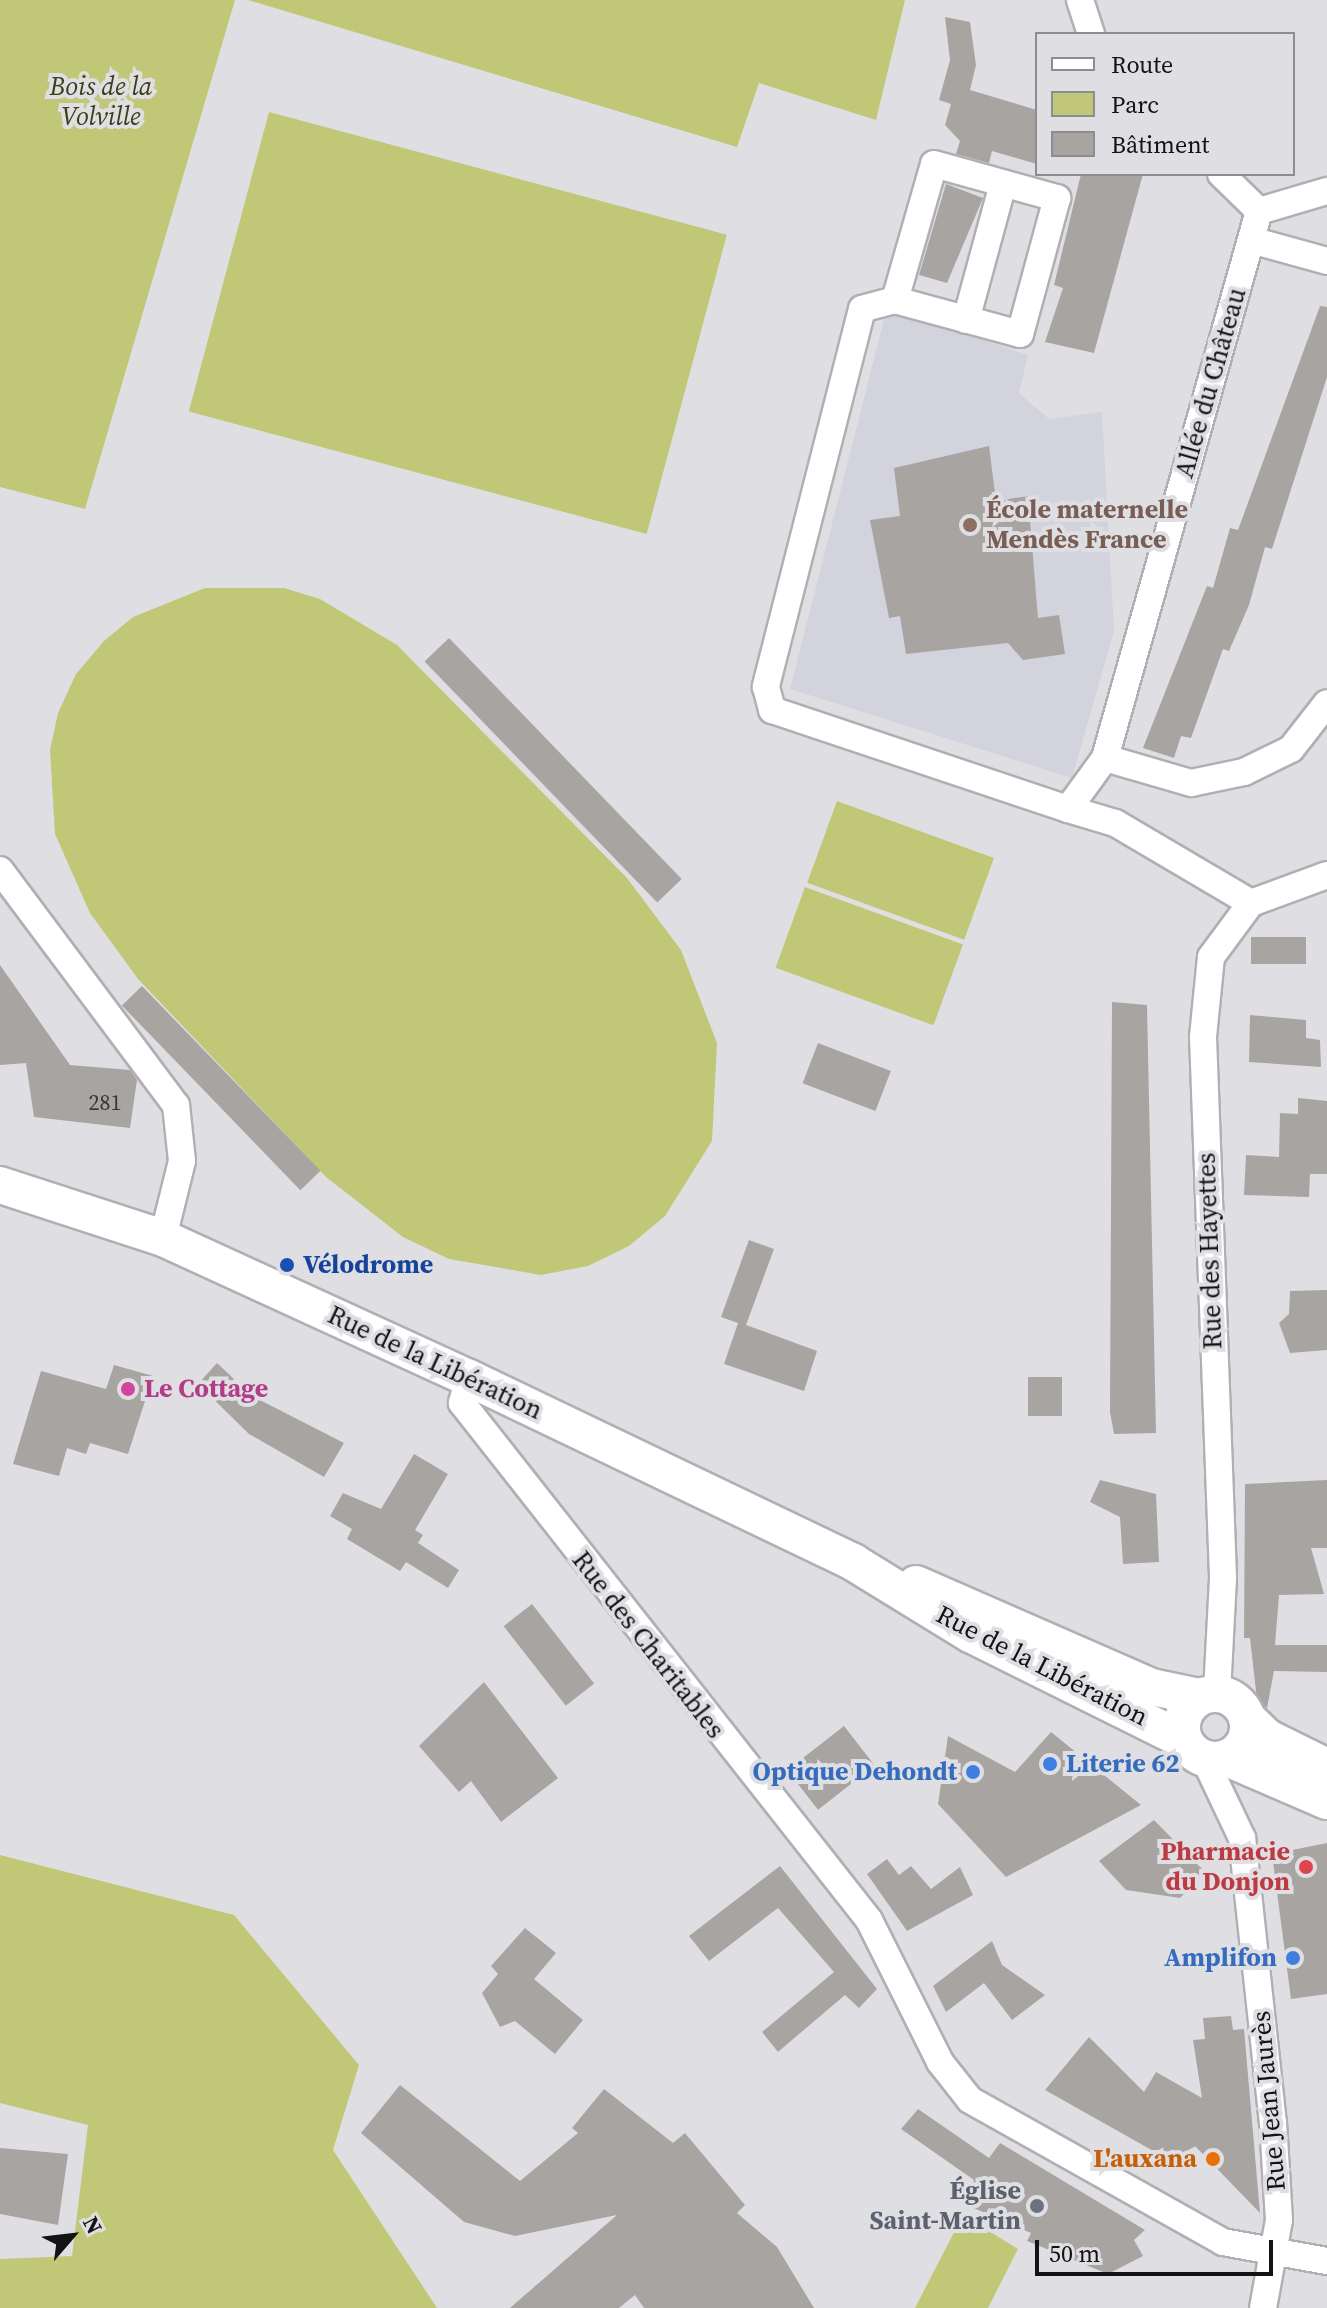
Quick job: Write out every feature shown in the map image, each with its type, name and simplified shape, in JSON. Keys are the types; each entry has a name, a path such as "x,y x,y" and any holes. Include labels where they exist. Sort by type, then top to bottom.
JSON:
{"main road":[{"name":"Rue de la Libération","path":"0,1185 163,1238 469,1378 860,1565 970,1634 1205,1752 1327,1801"},
{"name":"Rue de la Libération","path":"860,1565 975,1604 1152,1687 1208,1695"},
{"path":"1247,1718 1245,1742 1205,1752 1184,1716 1208,1695 1233,1699 1268,1738 1327,1767"}],"street":[{"path":"1080,0 1090,32"},
{"path":"895,300 934,164 1057,198 1020,334 895,300 862,309 766,687 772,710 1115,823 1251,903 1327,875"},
{"path":"1223,176 1259,211 1327,191"},
{"path":"966,320 1003,184"},
{"name":"Allée du Château","path":"1068,809 1105,758 1259,211"},
{"path":"1251,240 1327,261"},
{"path":"1105,758 1191,783 1244,772 1291,749 1327,703"},
{"path":"0,870 176,1105 182,1161 163,1238"},
{"name":"Rue des Hayettes","path":"1208,1695 1223,1577 1203,1037 1211,957 1251,903"},
{"name":"Rue des Charitables","path":"469,1378 462,1403 869,1920 940,2062 970,2100 1223,2242 1271,2255 1327,2261"},
{"name":"Rue Jean Jaurès","path":"1205,1752 1242,1838 1273,2122 1279,2220 1263,2308"}],"shaded area":[{"name":"École maternelle Mendès France","path":"887,308 1028,355 1019,393 1049,419 1102,412 1114,631 1072,778 790,689"}],"green space":[{"name":"Bois de la Volville","path":"0,0 235,0 85,509 0,487"},
{"path":"248,0 905,0 876,120 759,83 737,147"},
{"path":"269,112 727,235 647,534 189,411"},
{"path":"205,588 284,588 320,599 397,645 627,878 681,950 717,1043 712,1141 665,1216 629,1246 588,1266 541,1275 449,1259 403,1237 326,1177 138,979 90,913 55,834 50,750 58,713 76,674 104,641 133,617"},
{"path":"837,801 994,858 964,940 807,883"},
{"path":"805,887 963,944 933,1025 776,968"},
{"path":"0,1855 234,1915 359,2065 333,2150 437,2308 0,2308 0,2259 72,2256 88,2125 0,2103"},
{"path":"963,2215 1018,2249 988,2308 915,2308"}],"building":[{"path":"945,17 970,22 976,65 970,90 1035,109 1035,163 992,151 989,163 956,154 960,141 945,125 951,104 939,100 950,60"},
{"path":"1081,176 1142,176 1094,353 1045,342 1063,288 1054,285"},
{"path":"946,184 983,198 947,283 919,275"},
{"path":"1320,306 1327,307 1327,377 1272,549 1265,547 1249,605 1229,651 1223,649 1191,738 1181,736 1174,758 1143,748 1207,586 1213,588 1230,528 1238,530"},
{"path":"989,446 996,501 1028,496 1038,618 1059,615 1065,654 1023,660 1008,643 906,654 900,616 889,618 870,520 900,516 894,468"},
{"path":"449,638 682,879 657,903 425,662"},
{"path":"1251,937 1306,937 1306,964 1251,964"},
{"path":"0,965 70,1065 130,1070 137,1080 130,1128 34,1117 26,1063 0,1065"},
{"path":"142,986 321,1171 300,1190 122,1005"},
{"path":"1112,1002 1147,1005 1156,1433 1114,1434 1110,1412"},
{"path":"1250,1015 1306,1020 1306,1038 1320,1040 1321,1067 1249,1062"},
{"path":"818,1043 891,1071 875,1111 803,1083"},
{"path":"1298,1098 1327,1101 1327,1174 1310,1174 1309,1197 1244,1195 1246,1155 1279,1157 1280,1113 1298,1114"},
{"path":"749,1240 774,1249 746,1325 817,1351 804,1391 724,1364 738,1323 721,1317"},
{"path":"1327,1290 1327,1350 1290,1353 1279,1323 1289,1314 1290,1291"},
{"path":"217,1363 252,1396 344,1443 324,1477 249,1434 198,1384"},
{"path":"114,1365 153,1376 128,1454 90,1443 86,1454 67,1448 59,1476 13,1464 41,1371 106,1389"},
{"path":"1028,1377 1062,1377 1062,1416 1028,1416"},
{"path":"414,1454 448,1474 415,1530 423,1535 418,1543 459,1570 448,1588 406,1562 400,1571 347,1539 352,1529 330,1516 343,1493 381,1509"},
{"path":"1100,1480 1156,1494 1159,1562 1123,1564 1120,1517 1090,1502"},
{"path":"1327,1480 1327,1548 1311,1548 1324,1594 1279,1595 1275,1645 1327,1645 1327,1672 1274,1671 1267,1708 1257,1700 1250,1638 1244,1638 1245,1484"},
{"path":"532,1604 594,1684 566,1706 504,1626"},
{"path":"484,1682 558,1778 501,1822 471,1781 459,1792 419,1746"},
{"path":"844,1726 875,1765 818,1810 787,1770"},
{"path":"1051,1732 1141,1805 1006,1877 938,1804 948,1736 1015,1772"},
{"path":"1154,1820 1205,1872 1180,1898 1126,1890 1099,1861"},
{"path":"1327,1843 1327,1994 1291,1999 1272,1854"},
{"path":"887,1859 899,1875 911,1866 931,1889 960,1867 973,1895 907,1931 867,1874"},
{"path":"780,1866 877,1989 859,2008 845,1995 778,2052 762,2032 834,1972 778,1908 709,1961 689,1936"},
{"path":"525,1928 556,1953 534,1979 583,2020 555,2054 515,2021 500,2027 482,1993 498,1974 491,1966"},
{"path":"992,1941 1002,1965 1045,1995 1012,2020 984,1983 946,2012 933,1986"},
{"path":"1231,2016 1233,2030 1244,2029 1260,2213 1195,2146 1180,2166 1045,2090 1089,2037 1144,2092 1156,2072 1202,2098 1193,2040 1205,2039 1203,2018"},
{"path":"400,2085 520,2181 578,2133 572,2128 604,2089 673,2143 685,2133 745,2205 737,2213 777,2247 814,2308 644,2308 635,2295 619,2308 510,2308 617,2215 515,2236 464,2222 361,2133"},
{"name":"Église Saint-Martin","path":"918,2109 989,2158 1000,2143 1145,2230 1134,2240 1143,2256 1108,2274 1027,2241 1031,2233 969,2206 963,2200 974,2180 901,2129"},
{"path":"0,2148 68,2154 58,2225 0,2214"}],"place":[{"name":"École maternelle Mendès France","path":"970,525"},
{"name":"Vélodrome","path":"287,1265"},
{"name":"Le Cottage","path":"128,1389"},
{"name":"Literie 62","path":"1050,1764"},
{"name":"Optique Dehondt","path":"973,1772"},
{"name":"Pharmacie du Donjon","path":"1306,1867"},
{"name":"Amplifon","path":"1293,1958"},
{"name":"L'auxana","path":"1213,2159"},
{"name":"Église Saint-Martin","path":"1037,2206"}]}
